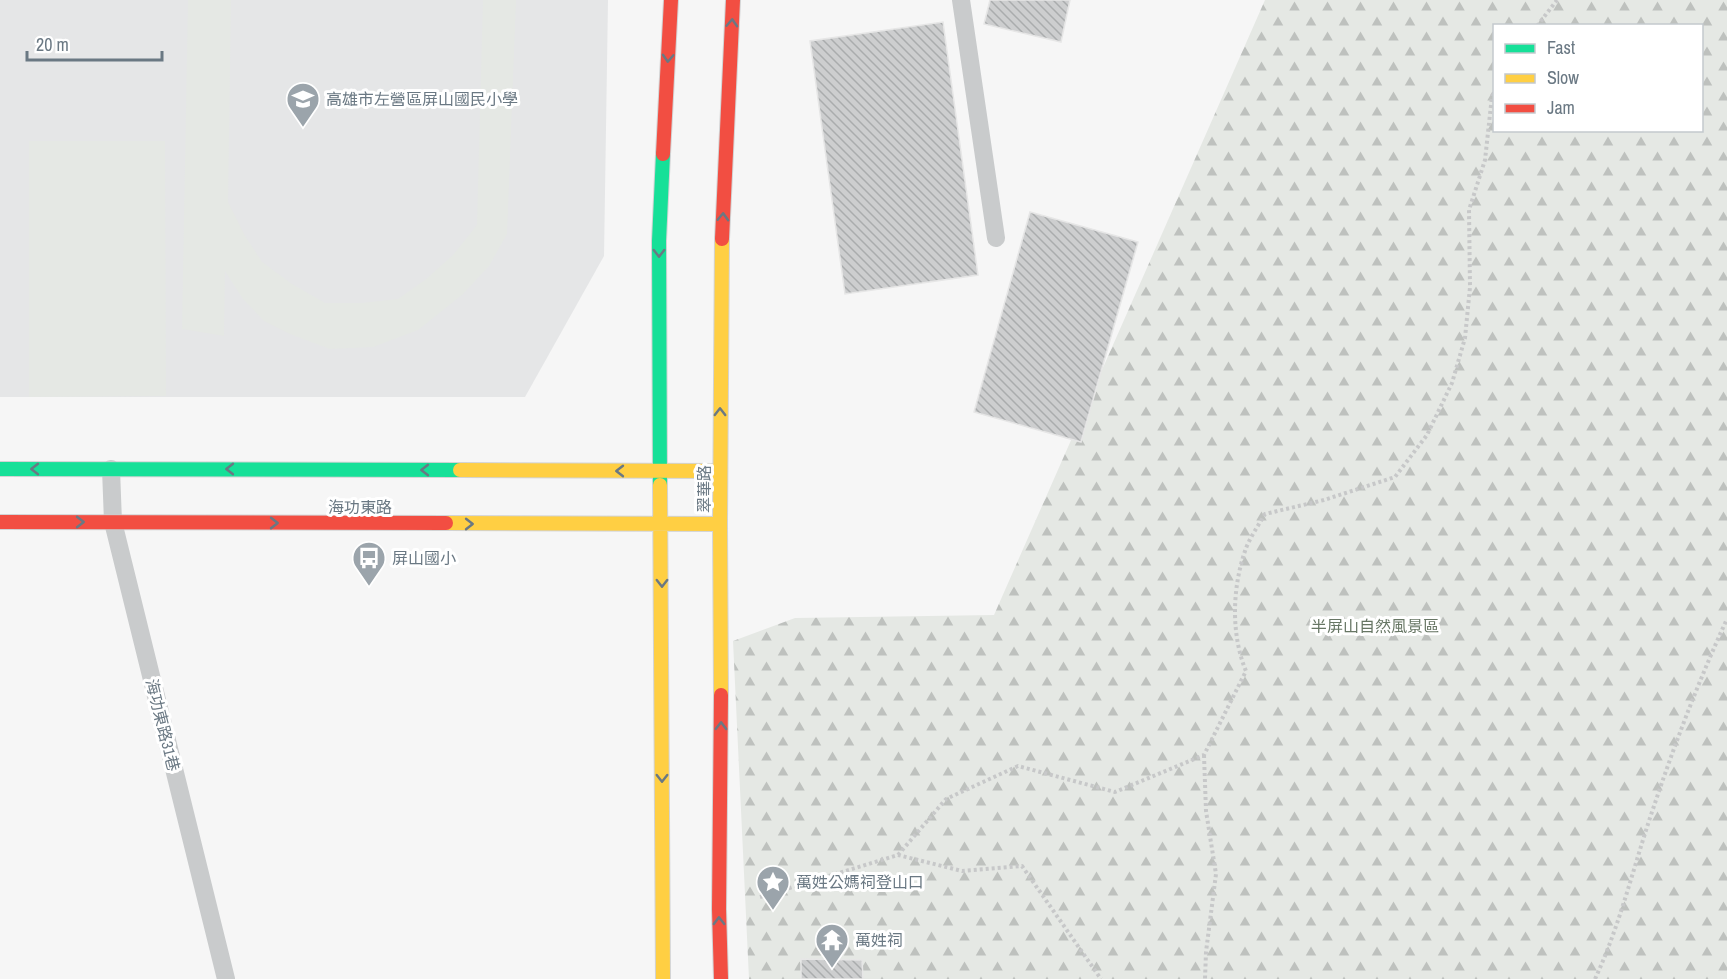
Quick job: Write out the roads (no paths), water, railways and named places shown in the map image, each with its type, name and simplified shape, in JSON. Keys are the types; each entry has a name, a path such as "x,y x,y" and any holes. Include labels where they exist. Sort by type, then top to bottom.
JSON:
{"main road":[{"path":"663,979 659,241 671,0"},
{"name":"翠華路","path":"721,979 719,909 722,220 733,0"},
{"path":"0,469 720,471"},
{"name":"海功東路","path":"0,522 720,524"}],"lane":[{"path":"961,0 996,238"},
{"name":"海功東路31巷","path":"111,469 113,522 226,979"}],"place":[{"name":"高雄市左營區屏山國民小學","path":"303,128"},
{"name":"屏山國小","path":"369,587"},
{"name":"萬姓公媽祠登山口","path":"773,911"},
{"name":"萬姓祠","path":"832,969"}],"park label":[{"name":"半屏山自然風景區","path":"1375,626"}]}
